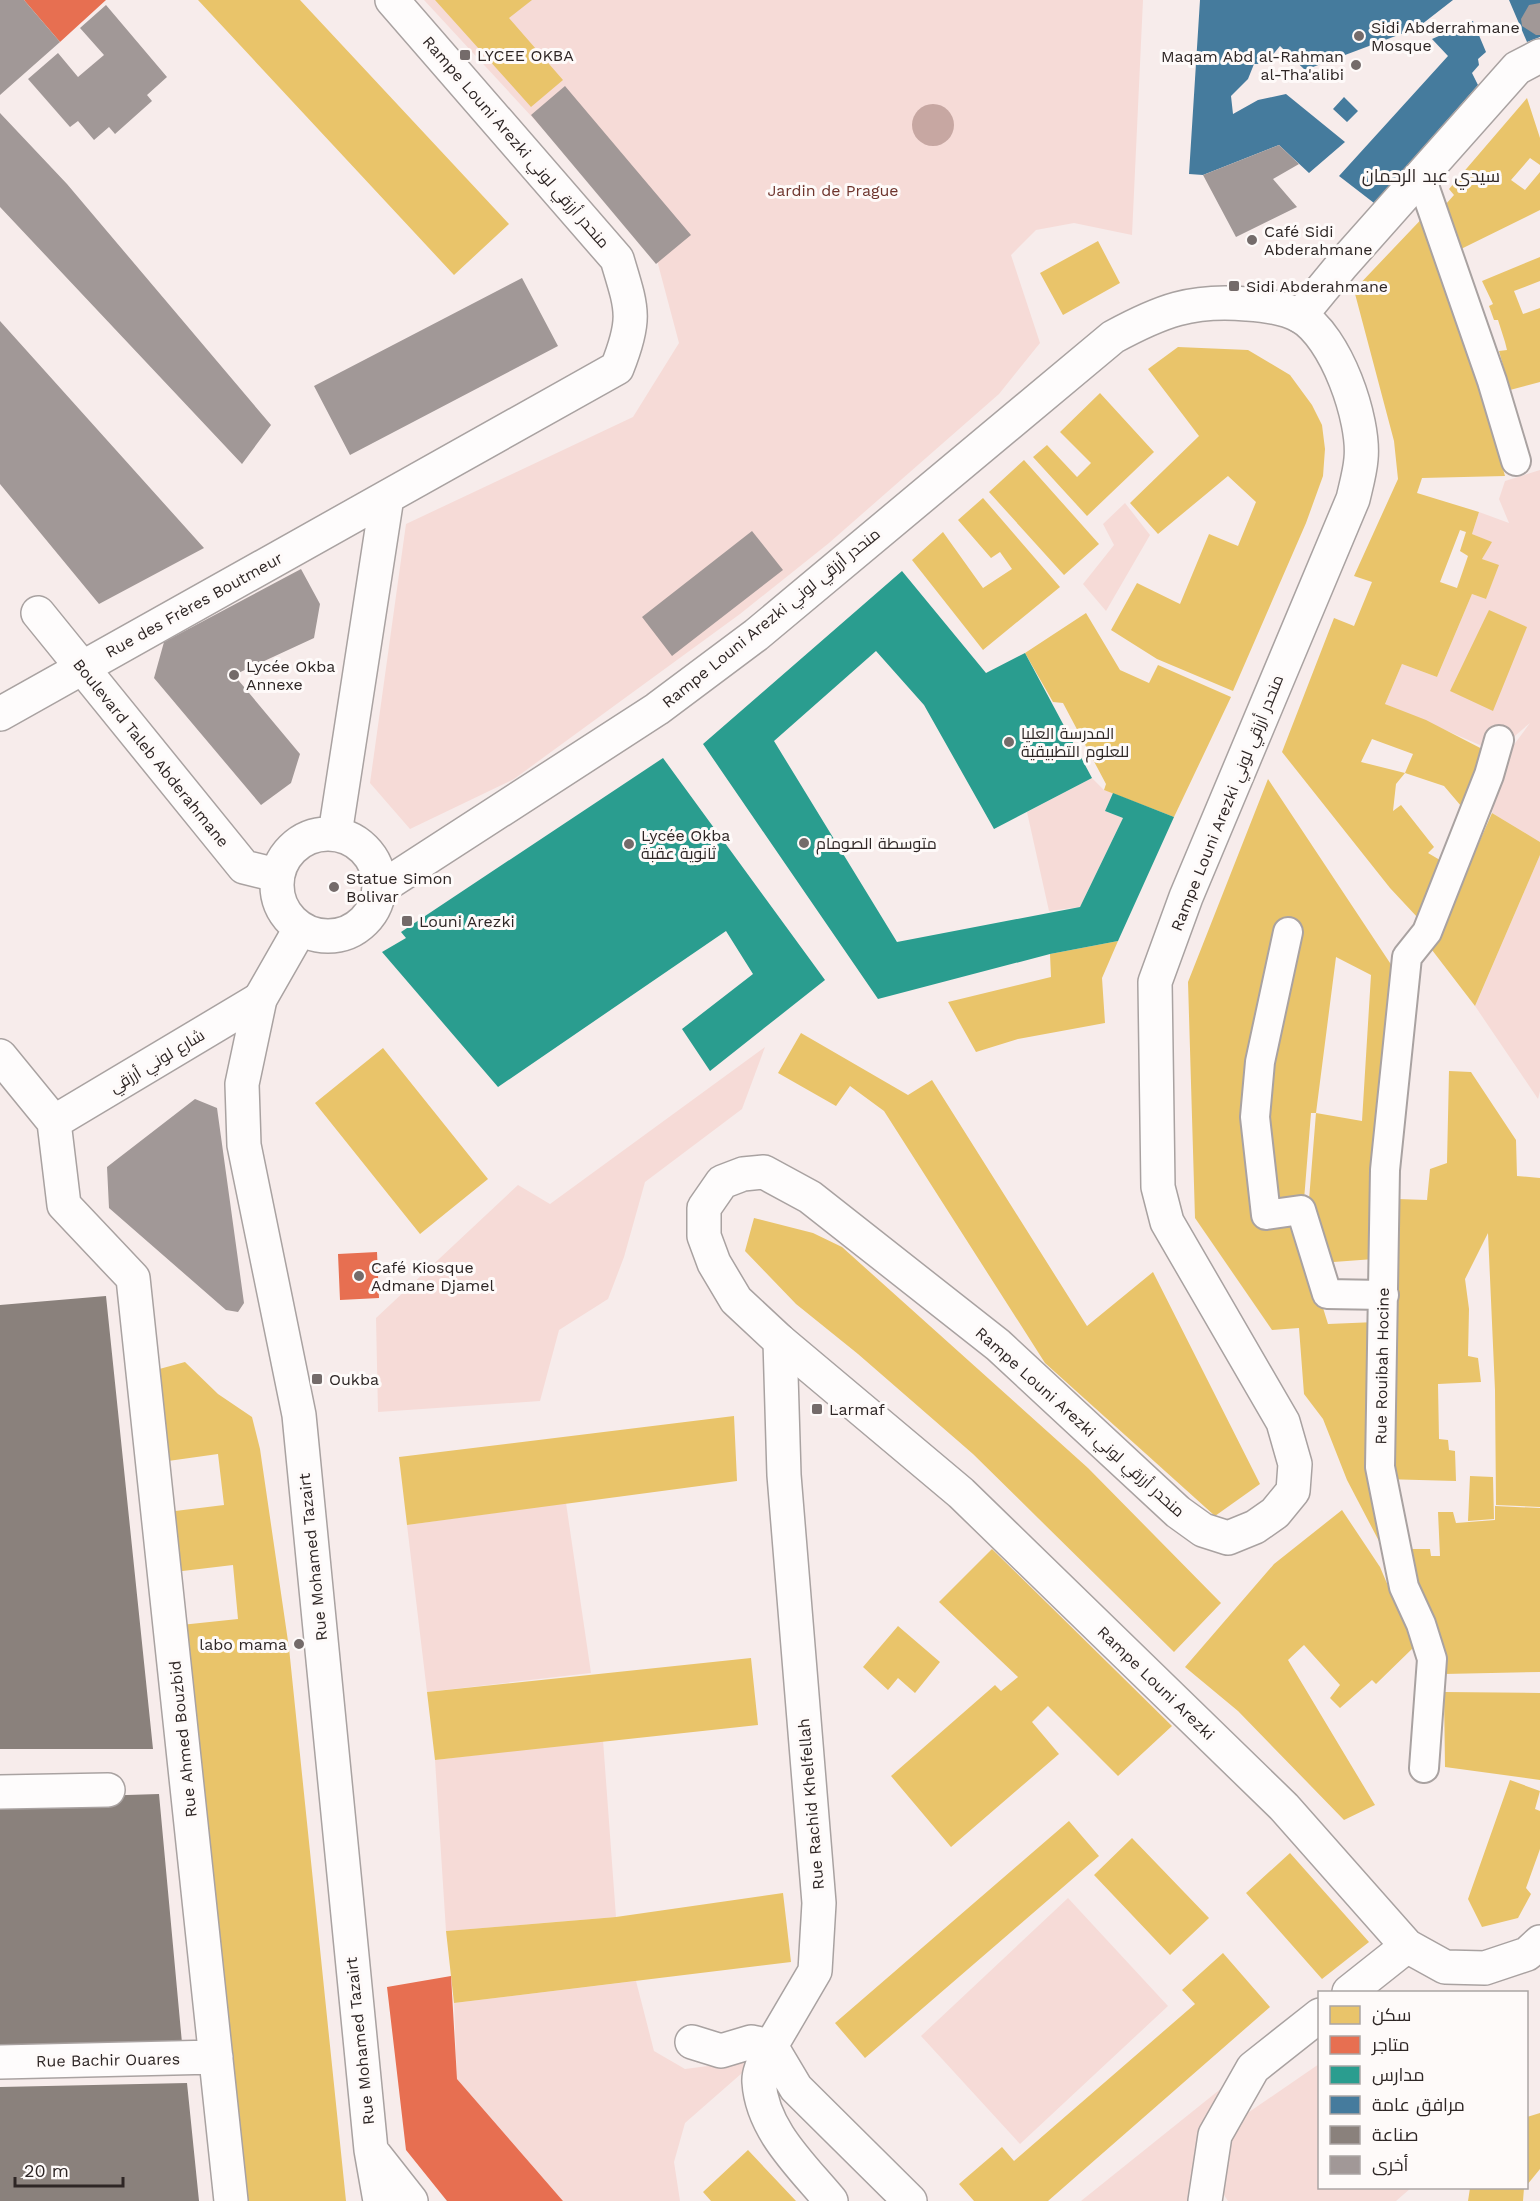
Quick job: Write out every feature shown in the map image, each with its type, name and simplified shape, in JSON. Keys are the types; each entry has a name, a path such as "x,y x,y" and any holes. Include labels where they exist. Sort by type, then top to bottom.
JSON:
{"street":[{"name":"Rampe Louni Arezki منحدر أرزقي لوني","path":"387,497 617,368 630,336 631,304 616,259 392,0"},
{"path":"1300,316 1517,68 1540,56"},
{"path":"1421,177 1492,381 1516,461"},
{"name":"Rampe Louni Arezki منحدر أرزقي لوني","path":"379,889 657,709 806,593 1113,337 1151,316 1190,304 1208,302 1261,305 1300,316 1316,330 1331,350 1348,388 1362,457 1355,488 1186,897 1155,982 1158,1186 1167,1222 1283,1422 1294,1464 1293,1491 1275,1513 1255,1527 1228,1538 1203,1530 1178,1512 998,1345 810,1197 764,1172 743,1174 722,1182 704,1208 704,1236 714,1263 736,1300 780,1341"},
{"name":"Rue des Frères Boutmeur","path":"0,714 387,497"},
{"path":"334,834 387,497"},
{"name":"Boulevard Taleb Abderahmane","path":"38,613 243,867 277,875"},
{"name":"Rue Rouibah Hocine","path":"1424,1768 1432,1659 1421,1624 1404,1587 1380,1467 1385,1170 1407,957 1427,932 1489,775 1498,740"},
{"path":"319,834 334,834 348,837 369,855 376,867 379,889 374,907 363,923 347,933 329,937 300,929 283,911 278,900 277,875 282,861 291,848 304,839 319,834"},
{"name":"Rue Mohamed Tazairt","path":"300,929 260,999 242,1084 244,1145 299,1415 371,2150 380,2201"},
{"path":"1288,932 1260,1062 1255,1117 1266,1215 1301,1210 1326,1294 1384,1295"},
{"name":"شارع لوني أرزقي","path":"54,1122 260,999"},
{"path":"0,1056 54,1122"},
{"name":"Rue Ahmed Bouzbid","path":"54,1122 64,1205 133,1278 231,2201"},
{"name":"Rampe Louni Arezki","path":"780,1341 977,1509 1284,1807 1407,1946 1444,1967 1485,1968 1527,1954 1540,1942"},
{"name":"Rue Rachid Khelfellah","path":"780,1341 784,1475 819,1903 815,1971 771,2046 759,2080 767,2116 785,2147 831,2201"},
{"path":"0,1792 108,1790"},
{"path":"1350,1991 1407,1946"},
{"path":"1205,2201 1215,2135 1253,2068 1318,2018"},
{"path":"692,2042 721,2051 751,2042 771,2046 796,2088 910,2201"},
{"name":"Rue Bachir Ouares","path":"0,2062 216,2057"},
{"path":"371,2150 411,2201"}],"green space":[{"name":"Jardin de Prague","path":"424,0 1143,0 1132,235 1074,223 1036,230 1011,255 1040,343 999,394 829,543 740,614 514,779 410,829 370,783 406,524 633,417 679,343 654,249"},
{"path":"1540,470 1540,842 1492,813 1507,754 1530,723 1496,752 1385,704 1402,664 1437,677 1472,594 1486,599 1498,566 1482,559 1491,542 1472,534 1479,512 1509,523 1499,499 1505,481"},
{"path":"1125,503 1150,535 1106,611 1083,584 1114,545 1103,524"},
{"path":"1092,778 1104,790 1113,793 1105,811 1123,818 1080,907 1049,911 1027,812"},
{"path":"1540,855 1540,1091 1538,1099 1475,1006"},
{"path":"765,1047 742,1109 645,1182 624,1257 608,1299 559,1330 540,1401 378,1412 376,1318 518,1185 550,1204"},
{"path":"566,1503 591,1673 427,1692 407,1525"},
{"path":"603,1740 616,1917 446,1931 435,1760"},
{"path":"1068,1898 1168,2006 1020,2144 921,2036"},
{"path":"636,1981 654,2051 685,2069 731,2063 760,2047 750,2066 685,2123 674,2162 680,2201 563,2201 457,2079 454,2003"},
{"path":"1318,2065 1318,2189 1410,2189 1396,2201 1228,2201 1224,2195 1216,2138 1205,2201 1081,2201 1223,2087 1253,2068 1217,2134"}],"shaded area":[{"path":"933,104 941,105 948,110 953,117 953,133 948,140 941,145 933,146 925,145 918,140 913,133 912,125 913,117 918,110 925,105"}],"building: سكن":[{"path":"198,0 300,0 509,224 454,275"},
{"path":"435,0 532,0 509,18 563,80 531,107"},
{"path":"1527,98 1540,138 1540,165 1530,158 1511,180 1525,190 1540,172 1540,210 1461,249 1437,214 1454,195 1449,189"},
{"path":"1431,209 1505,476 1422,478 1417,493 1479,512 1472,534 1492,542 1482,559 1499,565 1486,599 1472,594 1437,677 1402,664 1385,704 1426,720 1488,752 1467,813 1444,786 1405,773 1396,784 1393,811 1401,805 1434,847 1428,853 1445,863 1418,918 1390,888 1282,752 1334,618 1354,626 1372,582 1354,576 1398,479 1394,441 1354,290","holes":["1460,530 1466,532 1460,551 1468,556 1457,588 1440,582","1372,739 1413,754 1405,773 1361,762"]},
{"path":"1098,241 1120,283 1063,315 1040,273"},
{"path":"1540,257 1540,281 1514,291 1523,314 1540,308 1540,382 1510,390 1499,351 1507,350 1505,342 1498,320 1494,320 1489,306 1493,304 1482,281"},
{"path":"1178,347 1248,350 1290,375 1312,405 1322,425 1325,449 1323,476 1306,523 1233,691 1157,659 1111,630 1137,583 1180,604 1209,534 1238,546 1256,502 1228,476 1158,534 1130,503 1199,436 1148,369"},
{"path":"1100,393 1154,452 1087,516 1033,457 1047,445 1077,477 1091,463 1060,432"},
{"path":"1024,460 1099,544 1064,575 989,492"},
{"path":"983,498 1060,587 983,650 912,560 943,532 983,588 1012,569 1000,552 991,558 958,520"},
{"path":"1489,610 1527,627 1493,711 1450,691"},
{"path":"1086,613 1120,670 1149,683 1158,665 1231,697 1174,817 1104,790 1106,784 1063,703 1053,702 1025,653"},
{"path":"1268,779 1392,966 1374,1259 1320,1263 1308,1212 1316,1113 1311,1113 1304,1200 1266,1207 1265,1013 1263,1224 1294,1214 1328,1324 1376,1322 1390,1543 1381,1545 1347,1480 1323,1419 1304,1394 1299,1328 1272,1330 1195,1218 1188,982","holes":["1336,957 1371,975 1362,1121 1316,1113"]},
{"path":"1492,813 1540,842 1540,855 1475,1006 1432,950"},
{"path":"1118,941 1102,978 1105,1023 1018,1039 976,1052 948,1002 1051,977 1050,954"},
{"path":"801,1033 908,1095 932,1080 1087,1326 1153,1272 1260,1484 1215,1516 1045,1363 884,1111 850,1086 836,1106 778,1073"},
{"path":"383,1048 488,1179 420,1234 315,1103"},
{"path":"1449,1071 1471,1072 1516,1140 1517,1176 1540,1178 1540,1507 1496,1505 1495,1390 1488,1233 1465,1279 1469,1309 1468,1356 1478,1358 1481,1382 1438,1384 1439,1439 1448,1440 1449,1450 1455,1451 1456,1481 1383,1479 1397,1199 1427,1200 1430,1169 1447,1163"},
{"path":"754,1218 813,1233 842,1247 1088,1468 1221,1603 1174,1652 973,1454 858,1354 796,1304 745,1251"},
{"path":"185,1362 218,1394 252,1417 260,1449 289,1648 346,2201 247,2201 181,1625 238,1619 233,1565 174,1572 167,1512 224,1505 218,1454 161,1462 152,1371"},
{"path":"734,1416 737,1481 407,1525 399,1457"},
{"path":"1470,1476 1493,1477 1494,1519 1468,1521"},
{"path":"1495,1506 1540,1508 1540,1672 1444,1674 1404,1549 1430,1549 1431,1556 1440,1556 1438,1512 1453,1512 1456,1523 1495,1520"},
{"path":"1342,1510 1380,1567 1414,1647 1376,1684 1372,1680 1340,1708 1330,1698 1340,1685 1304,1645 1288,1660 1375,1805 1344,1820 1238,1711 1185,1667 1274,1564"},
{"path":"992,1549 1172,1726 1118,1776 1048,1706 1032,1722 1059,1754 951,1847 891,1776 995,1685 1001,1691 1018,1677 939,1602"},
{"path":"898,1626 940,1662 915,1693 898,1678 888,1690 863,1667"},
{"path":"751,1658 758,1725 435,1760 427,1692"},
{"path":"1444,1692 1540,1693 1540,1780 1445,1767"},
{"path":"1510,1780 1540,1791 1535,1809 1540,1811 1540,1849 1526,1888 1531,1894 1518,1918 1482,1927 1468,1899"},
{"path":"1069,1821 1099,1856 865,2058 835,2023"},
{"path":"1132,1838 1209,1918 1170,1955 1094,1875"},
{"path":"1290,1853 1369,1942 1322,1979 1246,1893"},
{"path":"783,1893 791,1962 454,2003 446,1931 616,1917"},
{"path":"1223,1953 1270,2007 1048,2201 974,2201 959,2184 1002,2147 1014,2161 1195,2004 1182,1990"},
{"path":"1540,2113 1540,2169 1528,2184 1528,2117"},
{"path":"748,2150 796,2201 711,2201 703,2192"},
{"path":"1470,2189 1524,2189 1523,2201 1468,2201"}],"building: متاجر":[{"path":"24,0 106,0 60,42"},
{"name":"Café Kiosque Admane Djamel","path":"377,1252 379,1298 340,1300 338,1254"},
{"path":"451,1976 457,2079 563,2201 447,2201 406,2150 387,1987"}],"building: مدارس":[{"path":"902,571 986,673 1025,653 1092,778 994,829 924,705 876,651 774,741 897,942 1080,907 1123,818 1105,811 1113,793 1174,817 1118,941 1050,954 878,999 703,744"},
{"name":"Lycée Okba ثانوية عقبة","path":"663,758 825,980 710,1071 682,1029 753,974 726,931 498,1087 382,952 406,938 401,932"}],"building: مرافق عامة":[{"path":"1200,0 1453,0 1417,28 1305,70 1280,46 1265,64 1254,64 1248,79 1231,96 1233,114 1258,100 1286,94 1345,142 1309,173 1279,145 1203,175 1189,174"},
{"path":"1509,0 1540,0 1540,37 1527,42"},
{"path":"1473,21 1486,52 1478,59 1479,65 1472,73 1478,85 1374,203 1339,176 1448,56 1432,39"},
{"path":"1344,97 1358,111 1347,122 1333,109"}],"building: صناعة":[{"path":"106,1296 153,1749 0,1749 0,1305"},
{"path":"159,1794 182,2043 0,2046 0,1799"},
{"path":"187,2083 199,2201 0,2201 0,2087"}],"building: أخرى":[{"path":"0,0 24,0 60,42 0,95"},
{"path":"1540,3 1540,35 1536,35 1522,26 1521,19 1529,5"},
{"path":"106,5 167,77 147,95 152,101 115,134 109,127 94,140 78,121 70,127 28,79 58,53 78,77 104,55 80,28"},
{"path":"565,86 691,235 656,264 531,115"},
{"path":"0,113 67,184 271,425 242,464 0,207"},
{"path":"1279,145 1299,164 1273,179 1297,207 1236,237 1203,175"},
{"path":"522,278 558,346 350,455 314,386"},
{"path":"0,321 204,548 99,604 0,484"},
{"path":"752,531 783,570 672,656 642,617"},
{"path":"301,569 320,604 314,638 234,675 300,754 291,783 261,805 154,678 164,642"},
{"path":"195,1099 217,1108 244,1303 238,1312 226,1310 109,1208 107,1167"}],"place":[{"name":"Sidi Abderrahmane Mosque","path":"1359,36"},
{"name":"LYCEE OKBA","path":"465,55"},
{"name":"Maqam Abd al-Rahman al-Tha'alibi","path":"1356,65"},
{"name":"Café Sidi Abderahmane","path":"1252,240"},
{"name":"Sidi Abderahmane","path":"1234,286"},
{"name":"Lycée Okba Annexe","path":"234,675"},
{"name":"المدرسة العليا للعلوم التطبيقية","path":"1009,742"},
{"name":"متوسطة الصومام","path":"804,843"},
{"name":"Lycée Okba ثانوية عقبة","path":"629,844"},
{"name":"Statue Simon Bolivar","path":"334,887"},
{"name":"Louni Arezki","path":"407,921"},
{"name":"Café Kiosque Admane Djamel","path":"359,1276"},
{"name":"Oukba","path":"317,1379"},
{"name":"Larmaf","path":"817,1409"},
{"name":"labo mama","path":"299,1644"}],"district":[{"name":"سيدي عبد الرحمان","path":"1431,175"}]}
